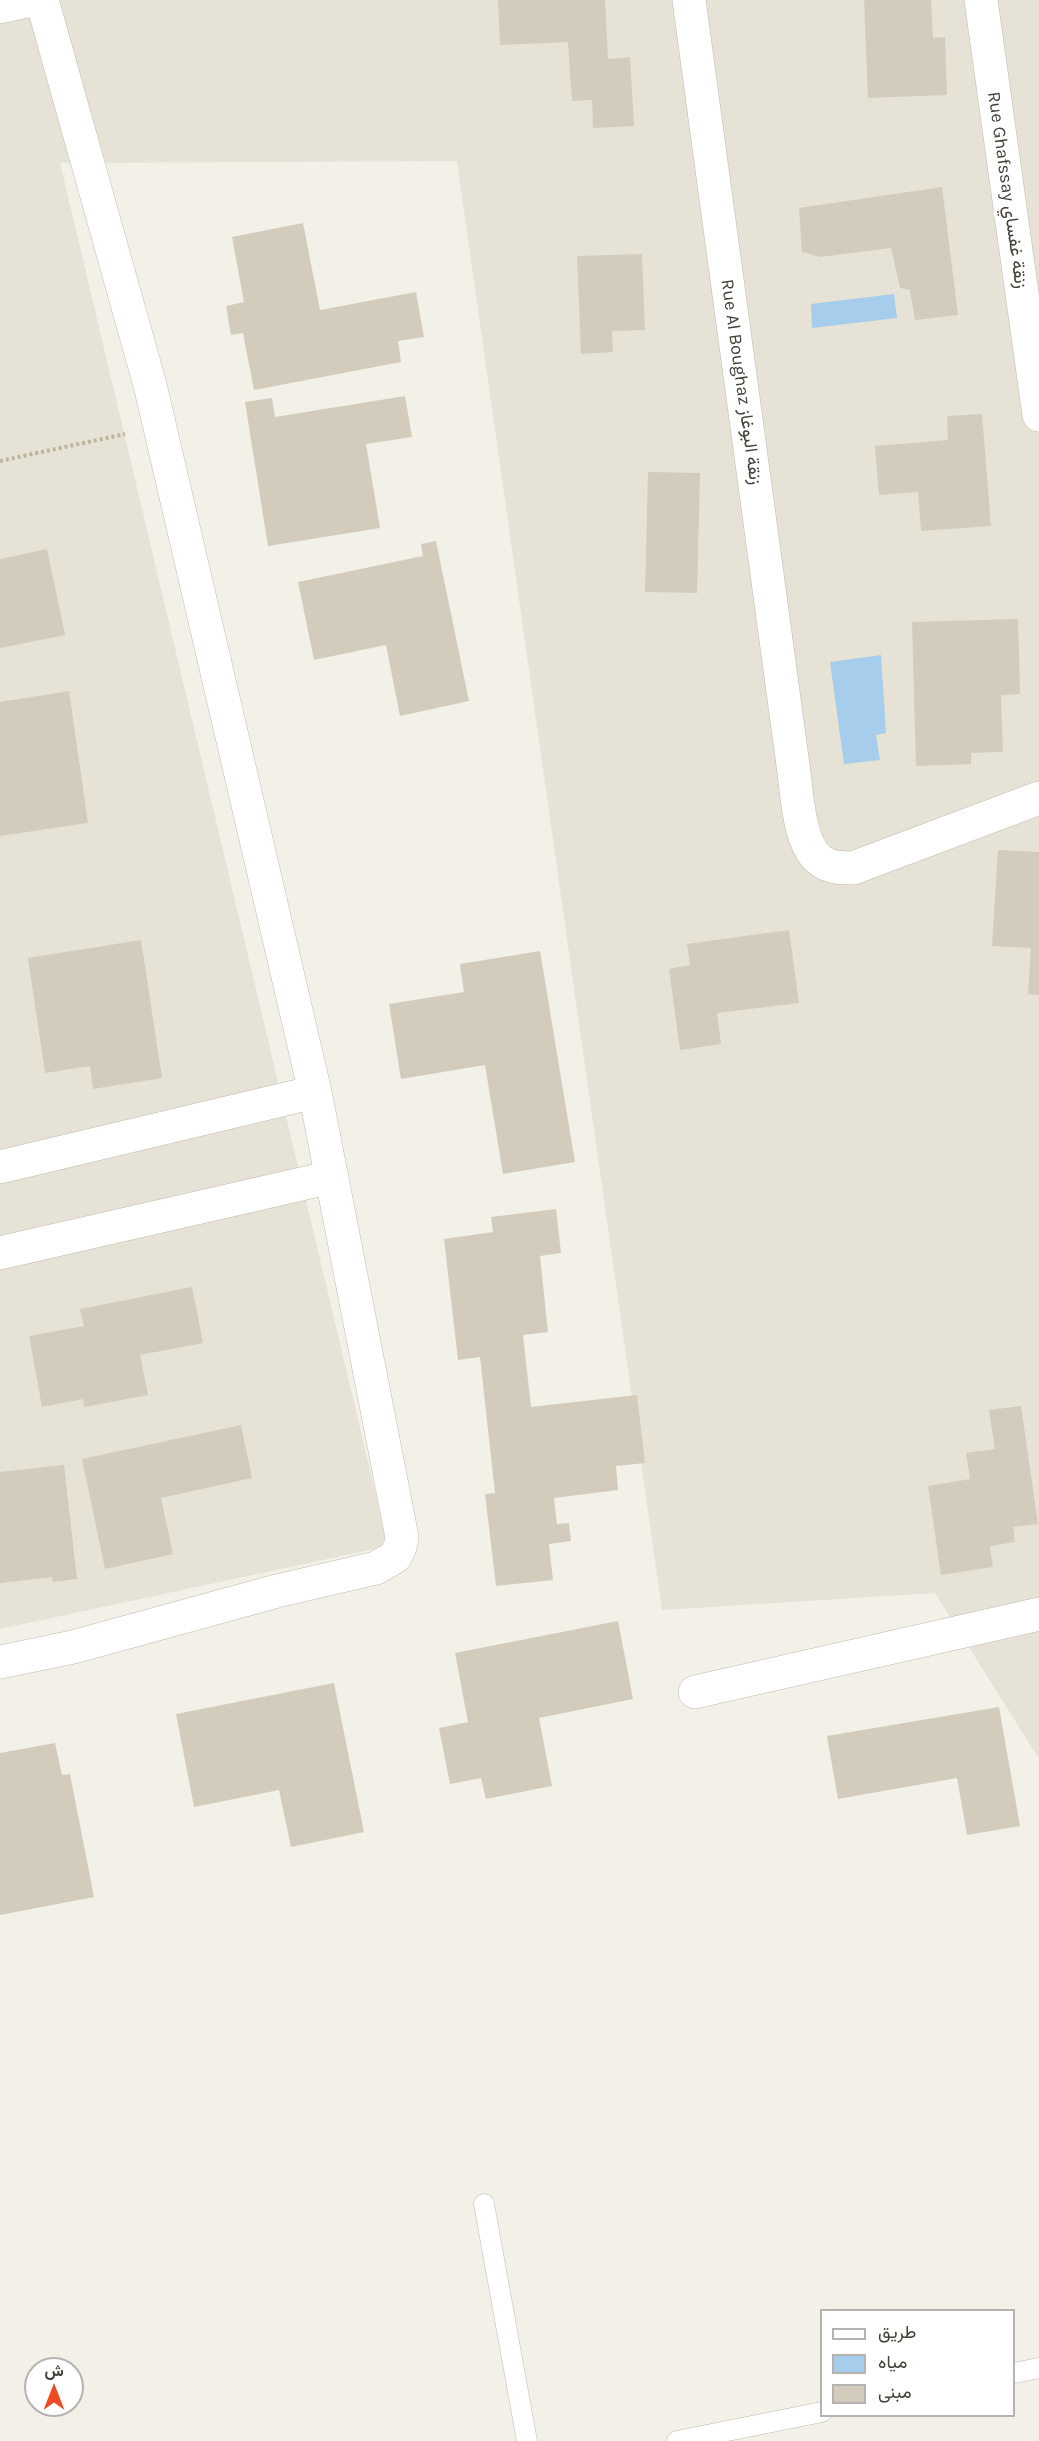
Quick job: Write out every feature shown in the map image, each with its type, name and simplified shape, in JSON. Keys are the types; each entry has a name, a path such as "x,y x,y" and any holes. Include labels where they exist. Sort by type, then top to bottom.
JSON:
{"street":[{"path":"0,8 32,0"},
{"path":"0,1662 73,1647 278,1591 376,1568 395,1557 400,1548 401,1523 315,1092 160,426 42,0"},
{"name":"Rue Al Boughaz زنقة البوغاز","path":"689,0 794,765 810,849 821,861 837,867 853,868 869,864 1039,798"},
{"name":"Rue Ghafssay زنقة غفساي","path":"981,0 1039,415"},
{"path":"0,1167 315,1092"},
{"path":"0,1253 332,1177"},
{"path":"695,1692 1039,1614"}],"lane":[{"path":"484,2204 527,2441"},
{"path":"1015,2373 1039,2368"},
{"path":"677,2441 820,2412"}],"path":[{"path":"0,461 160,426"}],"shaded area":[{"path":"0,0 1039,0 1039,1759 935,1593 662,1610 457,161 60,163 388,1546 0,1629"}],"water":[{"path":"894,294 897,318 812,328 811,304"},
{"path":"881,655 886,733 876,735 880,760 844,764 830,662"}],"building":[{"path":"498,0 605,0 608,59 630,57 634,126 593,128 592,100 572,101 568,42 500,45"},
{"path":"864,0 931,0 933,38 945,37 947,95 868,98"},
{"path":"942,187 958,315 915,320 910,290 900,288 891,248 820,257 802,252 799,208"},
{"path":"303,223 320,310 416,292 424,337 398,341 401,362 254,390 243,333 231,335 226,306 244,302 232,237"},
{"path":"642,254 645,330 612,331 613,352 581,354 577,256"},
{"path":"405,396 412,437 366,444 380,528 268,546 245,402 272,398 275,417"},
{"path":"982,414 991,526 921,531 918,492 879,495 875,446 948,440 947,416"},
{"path":"648,472 700,473 697,593 645,592"},
{"path":"436,541 469,701 400,716 386,645 314,660 298,582 423,556 421,544"},
{"path":"47,549 65,635 0,648 0,559"},
{"path":"1018,619 1020,694 1001,695 1003,752 971,753 971,764 916,766 912,622"},
{"path":"69,691 88,823 0,836 0,702"},
{"path":"998,850 1039,852 1039,995 1028,994 1031,948 992,946"},
{"path":"789,930 799,1003 717,1013 721,1044 680,1050 669,969 690,965 687,944"},
{"path":"141,940 162,1078 93,1089 90,1066 45,1073 28,958"},
{"path":"540,951 575,1162 503,1174 485,1065 401,1079 389,1004 464,992 460,964"},
{"path":"556,1209 561,1253 540,1256 548,1332 523,1335 531,1407 637,1395 645,1463 616,1466 618,1490 554,1498 557,1524 569,1523 571,1541 549,1544 553,1580 496,1586 485,1494 495,1493 480,1357 458,1360 444,1239 493,1232 491,1217"},
{"path":"192,1287 203,1343 140,1355 148,1395 84,1407 83,1399 42,1407 29,1336 84,1326 80,1309"},
{"path":"1021,1406 1038,1524 1013,1527 1015,1542 990,1546 993,1567 941,1575 928,1486 970,1479 966,1453 995,1449 989,1410"},
{"path":"241,1425 252,1478 161,1498 173,1554 105,1569 82,1459"},
{"path":"64,1465 77,1579 53,1582 52,1577 0,1583 0,1472"},
{"path":"618,1621 633,1699 539,1718 552,1786 486,1799 481,1778 450,1784 439,1728 468,1722 455,1653"},
{"path":"334,1683 364,1832 291,1847 279,1790 194,1807 176,1714"},
{"path":"999,1707 1020,1826 967,1835 957,1778 838,1799 827,1736"},
{"path":"55,1743 62,1775 70,1774 94,1897 0,1915 0,1753"}]}
